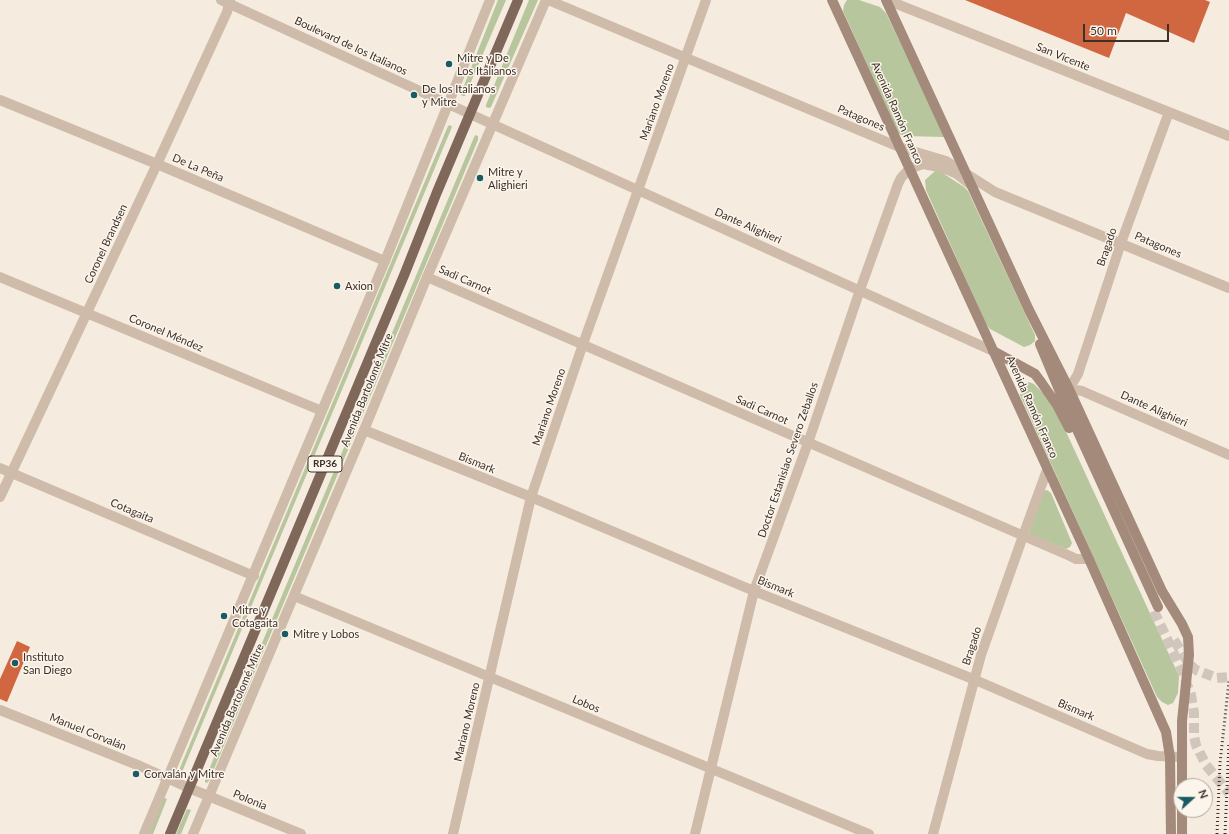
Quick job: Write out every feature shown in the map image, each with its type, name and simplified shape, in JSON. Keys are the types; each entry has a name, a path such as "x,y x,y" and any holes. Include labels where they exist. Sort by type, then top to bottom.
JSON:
{"main road":[{"name":"Avenida Bartolomé Mitre","path":"170,834 518,0"},
{"name":"Avenida Ramón Franco","path":"832,0 1089,559 1166,732 1170,757 1171,834"},
{"path":"887,0 1029,310 1069,389 1162,592 1182,624 1188,637 1189,655 1184,695 1181,757 1182,778"},
{"path":"993,351 1035,374 1057,406 1156,609 1047,363 1029,310"},
{"path":"1182,818 1182,834"}],"street":[{"path":"144,834 254,576 385,261 490,0"},
{"name":"Patagones","path":"547,0 899,148 946,161 995,192 1229,288"},
{"name":"Avenida Bartolomé Mitre","path":"193,834 427,277 547,0"},
{"name":"Mariano Moreno","path":"453,834 531,498 583,344 706,0"},
{"name":"San Vicente","path":"887,0 1229,136"},
{"name":"Boulevard de los Italianos","path":"227,1 492,124"},
{"name":"Coronel Brandsen","path":"0,497 157,164 226,12 227,1"},
{"name":"De La Peña","path":"0,100 157,164 385,261"},
{"name":"Bragado","path":"1069,389 1078,374 1121,243 1169,112"},
{"name":"Dante Alighieri","path":"492,124 993,351"},
{"path":"909,168 923,164 939,167 957,174 971,185"},
{"name":"Doctor Estanislao Severo Zeballos","path":"695,834 754,592 808,443 898,184 909,168"},
{"name":"Coronel Méndez","path":"0,277 322,411"},
{"name":"Sadi Carnot","path":"427,277 1022,536 1070,556 1089,559"},
{"name":"Dante Alighieri","path":"1069,389 1082,391 1229,455"},
{"name":"Bismark","path":"364,430 531,498 754,592 974,679 1147,754 1181,757"},
{"name":"Cotagaita","path":"0,468 254,576"},
{"name":"Bragado","path":"933,834 974,679 1022,536 1047,470"},
{"name":"Lobos","path":"294,596 869,834"},
{"name":"Manuel Corvalán","path":"0,710 167,778"},
{"name":"Polonia","path":"167,778 301,834"}],"green space":[{"path":"498,0 506,0 465,96 463,96 461,93"},
{"path":"529,0 538,0 491,107 486,107 486,105"},
{"path":"847,0 859,0 880,7 886,13 945,137 903,136 898,133 843,11"},
{"path":"450,125 452,127 181,772 179,770 448,126"},
{"path":"475,135 478,136 478,140 207,783 205,782 205,779"},
{"path":"935,171 941,172 968,191 1035,335 1035,341 1030,345 1024,347 990,329 986,324 926,190 925,180"},
{"path":"1029,382 1034,384 1046,396 1055,408 1179,676 1178,693 1173,703 1168,705 1157,697 1020,395 1020,388 1023,384"},
{"path":"1047,490 1051,493 1072,543 1070,547 1066,549 1030,534 1030,530 1044,491"},
{"path":"162,797 167,799 153,834 147,834"},
{"path":"187,809 191,810 181,834 176,834"}],"building":[{"path":"965,0 1205,0 1210,2 1194,43 1126,13 1109,58"},
{"name":"Instituto San Diego","path":"17,641 30,647 7,702 0,699 0,679"}],"tunnel":[{"path":"1154,611 1181,669 1191,695 1196,745 1206,765 1229,793"},
{"path":"1174,640 1189,664 1196,670 1217,678 1229,677"}],"railway":[{"path":"1217,834 1220,763 1229,681"},
{"path":"1225,834 1229,742"}],"place":[{"name":"Mitre y De Los Italianos","path":"449,64"},
{"name":"De los Italianos y Mitre","path":"414,95"},
{"name":"Mitre y Alighieri","path":"480,178"},
{"name":"Axion","path":"337,286"},
{"name":"Mitre y Cotagaita","path":"224,616"},
{"name":"Mitre y Lobos","path":"285,634"},
{"name":"Instituto San Diego","path":"15,663"},
{"name":"Corvalán y Mitre","path":"136,774"}]}
